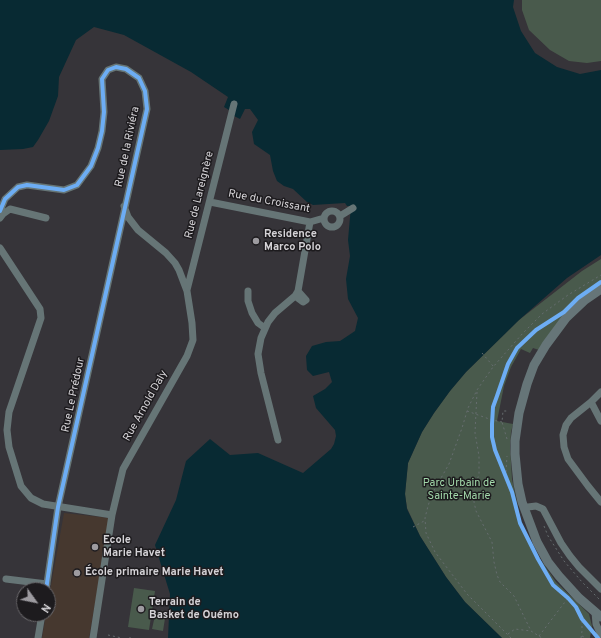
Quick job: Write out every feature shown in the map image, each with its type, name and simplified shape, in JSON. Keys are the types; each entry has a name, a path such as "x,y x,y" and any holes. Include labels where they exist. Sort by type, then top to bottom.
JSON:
{"main road":[{"path":"599,613 573,592 548,562 537,542 522,502 518,484 515,441 519,413 530,374 546,346 562,323 573,310 601,290"},
{"path":"599,613 569,581 549,556 540,539 528,507 520,461 519,436 527,393 539,368 576,312 601,290"}],"street":[{"name":"Rue de la Riviéra","path":"0,211 5,199 18,187 27,185 64,190 77,185 91,166 101,137 104,112 102,79 108,70 116,67 126,69 139,78 145,91 147,109 124,206"},
{"name":"Rue de Lareignère","path":"187,291 234,104"},
{"name":"Rue du Croissant","path":"210,202 310,222 324,218 327,213 332,211 338,213 340,216 338,225 332,228 326,224 324,218"},
{"name":"Rue Arnold Daly","path":"93,638 112,515 123,470 187,356 193,340 187,291 175,263 138,230 128,217 124,206"},
{"name":"Rue Le Prédour","path":"47,582 58,507 124,206"},
{"path":"340,216 354,208"},
{"path":"0,218 10,209 46,218"},
{"path":"278,440 260,373 258,354 260,338 275,313 297,294 310,222"},
{"path":"0,248 40,309 41,318 9,412 6,430 9,447 21,486 31,498 42,504 112,515"},
{"path":"248,291 248,301 252,313 258,323 265,328"},
{"path":"539,368 539,364 546,352 546,346"},
{"path":"601,392 591,402 570,418 563,435 564,447 568,459 601,502"},
{"path":"591,402 600,418"},
{"path":"528,507 536,506 543,509 561,543 570,556 578,567 601,589"},
{"path":"6,579 21,582"},
{"path":"599,613 596,624 601,635"},
{"path":"38,638 41,622"}],"path":[{"path":"511,638 467,594 442,563 426,533 428,506 432,494 449,464 467,411 477,390 493,367 542,314 568,295 601,275"},
{"path":"482,353 493,367"},
{"path":"477,390 475,433 479,456 479,474 474,491 476,510 492,542 494,562 500,582 514,596 531,631"},
{"path":"467,411 492,422 502,422"},
{"path":"508,411 503,411 502,422 508,440"},
{"path":"492,422 493,414"},
{"path":"506,473 507,454"},
{"path":"502,468 506,473"},
{"path":"413,527 426,520"},
{"path":"564,594 572,602"},
{"path":"538,636 568,598"},
{"path":"579,613 586,623"},
{"path":"581,638 582,619"},
{"path":"507,634 515,629 531,631 542,638"},
{"path":"108,636 122,638"},
{"path":"581,636 586,638"}],"shaded area":[{"name":"École primaire Marie Havet","path":"64,513 110,518 89,638 42,638 45,622 56,622 56,582 52,582"}],"green space":[{"path":"522,0 601,0 601,61 587,63 569,61 550,50 529,30 522,10"},
{"name":"Parc Urbain de Sainte-Marie","path":"601,259 601,285 539,350 533,348 530,353 521,349 511,367 504,386 497,421 513,424 510,446 512,479 521,522 540,559 556,582 589,614 592,626 590,638 502,638 465,602 446,577 420,536 407,508 405,494 408,463 422,432 434,413 466,372 519,320 582,271"},
{"name":"Terrain de Basket de Ouémo","path":"134,588 155,591 149,630 128,627"},
{"path":"156,611 166,612 163,631 152,629"}],"water":[{"path":"0,0 514,0 513,7 521,31 535,53 557,67 580,74 601,70 601,255 567,278 519,320 466,372 434,413 422,432 408,463 405,494 407,509 420,536 446,577 465,602 502,638 168,638 170,594 155,545 176,500 186,461 210,439 230,455 258,453 303,473 331,449 334,444 336,436 335,430 316,408 313,396 325,389 332,382 329,372 313,376 307,370 306,356 312,346 326,342 340,341 355,331 358,318 348,299 346,279 350,256 348,240 351,206 347,206 345,203 313,205 307,202 293,189 284,186 277,181 273,171 270,155 254,144 252,132 258,120 250,109 245,109 240,119 234,116 224,107 228,97 191,72 124,35 94,27 76,40 59,77 58,96 49,121 33,147 0,150"}],"cycle path":[{"path":"0,211 5,199 18,187 27,185 64,190 77,185 91,166 98,148 104,112 102,79 108,70 116,67 126,69 139,78 145,91 147,109 58,507 47,582"},
{"path":"598,638 582,619 576,607 553,585 520,523 512,492 495,450 492,437 492,424 493,407 508,364 517,348 536,330 564,312 578,298 601,282"}],"place":[{"name":"Residence Marco Polo","path":"256,241"},
{"name":"Ecole Marie Havet","path":"95,547"},
{"name":"École primaire Marie Havet","path":"77,573"},
{"name":"Terrain de Basket de Ouémo","path":"141,609"}]}
